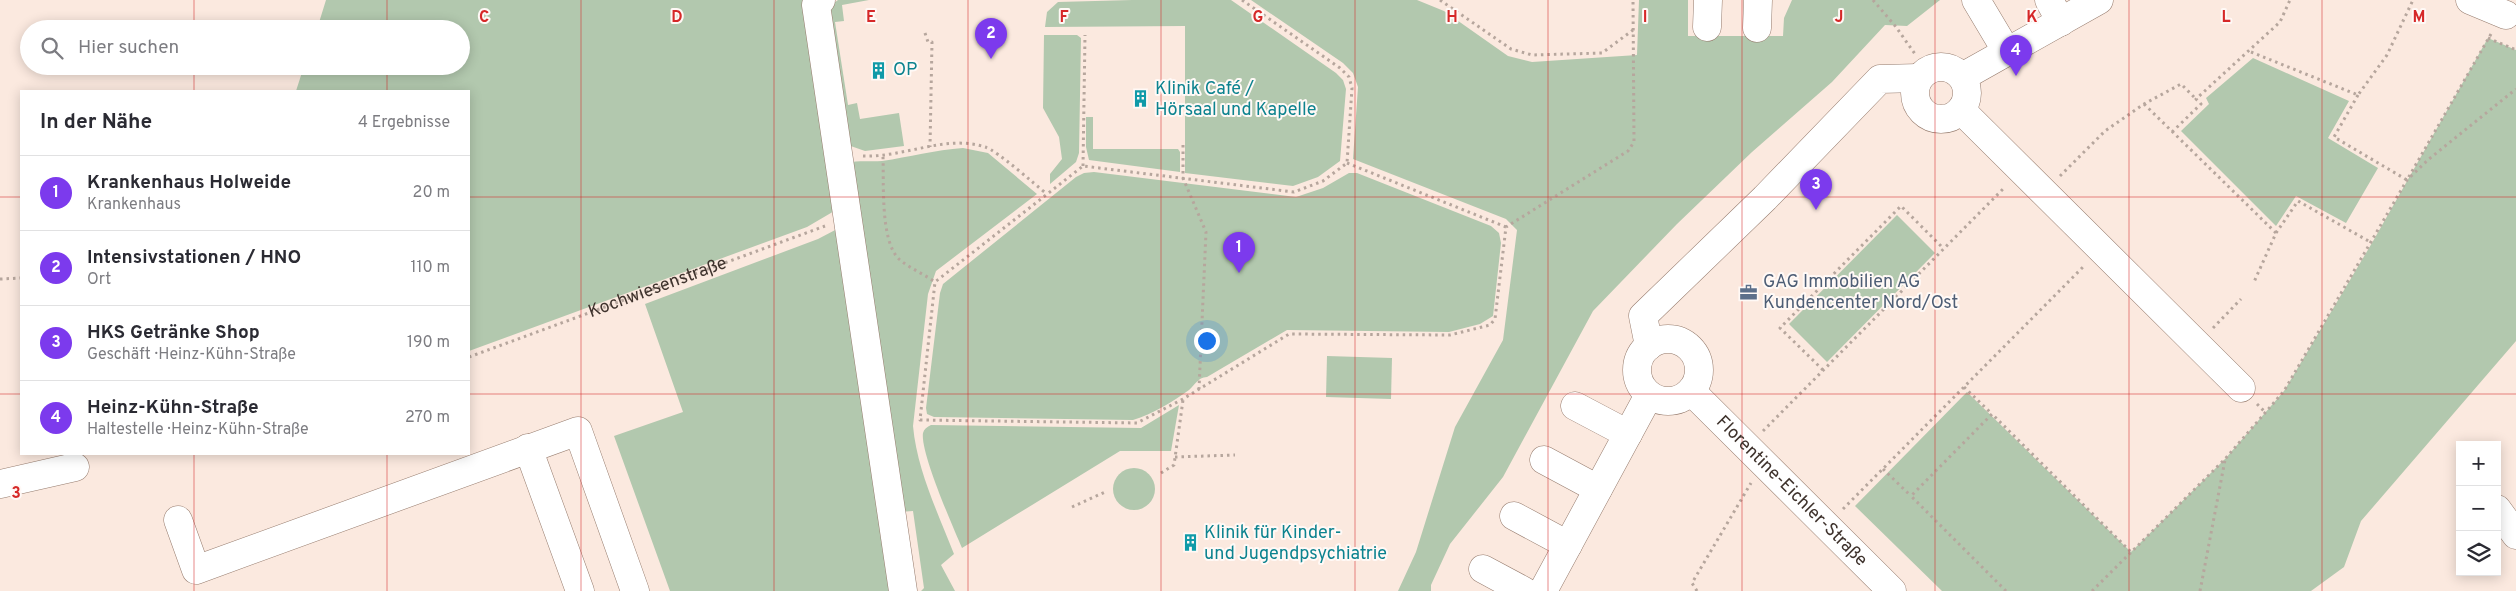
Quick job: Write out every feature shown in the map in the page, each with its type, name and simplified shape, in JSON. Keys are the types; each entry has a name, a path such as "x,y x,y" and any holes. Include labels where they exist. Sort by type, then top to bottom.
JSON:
{"street":[{"path":"821,0 816,5 903,591"},
{"path":"1708,0 1708,27"},
{"path":"1757,28 1758,0"},
{"path":"1976,0 2007,52"},
{"path":"1962,77 2007,52 2055,11 2100,0"},
{"path":"2470,0 2506,15"},
{"path":"1649,346 1643,316 1757,205 1880,79 1923,74 1936,67 1946,67 1962,77 1967,94 1961,110 1944,119 1934,118 1925,113 1915,97 1915,87 1923,74"},
{"path":"1961,110 2241,388"},
{"path":"1668,339 1688,345 1695,353 1700,373 1697,383 1691,392 1676,401 1666,402 1649,395 1642,388 1637,370 1638,361 1649,346 1658,340 1668,339"},
{"name":"Florentine-Eichler-Straße","path":"1691,392 1892,591"},
{"path":"1543,591 1649,395"},
{"path":"1575,406 1628,434"},
{"path":"178,520 196,570 578,431 635,591"},
{"path":"528,448 580,591"},
{"path":"1544,460 1598,489"},
{"path":"0,484 75,467"},
{"path":"2501,515 2516,535"},
{"path":"1514,516 1568,545"},
{"path":"1482,568 1524,591"}],"path":[{"path":"1242,0 1340,68 1349,77 1352,88 1347,163 1323,181 1294,192 1083,166 935,282 920,420 1137,423 1183,399 1289,334 1450,335 1490,325 1495,319 1506,227"},
{"path":"1440,0 1511,49 1532,55 1602,53 1633,29"},
{"path":"1506,227 1628,151 1634,142 1632,0"},
{"path":"1872,0 1896,27 1923,74"},
{"path":"2196,100 2251,52 2280,22 2290,0"},
{"path":"2407,180 2334,137 2358,95 2387,54 2413,0"},
{"path":"925,33 928,42 932,42 930,147"},
{"path":"1083,166 1085,34"},
{"path":"2092,591 2225,459 2284,391 2372,243 2488,38 2516,50"},
{"path":"2251,52 2358,95"},
{"path":"2044,193 2105,131 2144,104 2182,84 2201,104 2172,132"},
{"path":"2407,180 2429,159 2516,89"},
{"path":"2144,104 2276,233"},
{"path":"837,147 850,156 882,157 930,147 963,143 987,148 1047,194"},
{"path":"1182,145 1183,178 1206,232 1199,389"},
{"path":"882,157 887,235 891,248 899,259 935,282"},
{"path":"1347,163 1506,227"},
{"path":"1747,447 2021,170"},
{"path":"2254,282 2276,233 2298,201 2372,243"},
{"path":"1823,370 1780,328 1894,213 1901,206 1944,248"},
{"name":"Kochwiesenstraße","path":"470,357 810,232 846,216"},
{"path":"1826,525 2101,249"},
{"path":"0,279 20,278"},
{"path":"2228,313 2241,299"},
{"path":"1964,386 2131,552"},
{"path":"1161,473 1174,465 1183,399"},
{"path":"1911,496 1992,414"},
{"path":"1175,457 1235,455"},
{"path":"2200,591 2225,459"},
{"path":"1883,469 2006,591"},
{"path":"1697,591 1692,583 1747,488"},
{"path":"1072,507 1105,492"}],"green space":[{"path":"326,0 806,0 836,210 807,227 470,351 470,90 296,90 301,75 470,75 470,20 320,20"},
{"path":"838,0 869,0 842,5 844,21 835,22 848,105 857,103 860,119 899,113 904,146 865,151 845,144 826,20 830,6"},
{"path":"1231,0 1336,73 1343,80 1346,89 1340,161 1318,177 1293,186 1185,173 1185,26 1045,27 1047,12 1058,2"},
{"path":"1251,0 1417,0 1444,11 1508,56 1532,62 1637,55 1639,0 1688,0 1688,36 1783,36 1784,18 1792,0 1940,0 1907,26 1885,25 1832,82 1752,152 1677,224 1593,311 1503,477 1450,544 1431,585 1431,591 1398,591 1416,552 1455,427 1503,340 1517,230 1506,219 1353,159 1358,87 1353,73 1343,63"},
{"path":"1044,35 1077,35 1081,38 1079,153 1076,162 1050,184 1050,174 1062,159 1059,137 1043,108"},
{"path":"2488,38 2516,50 2516,341 2361,521 2344,567 2311,591 1942,591 1855,506 1967,392 2131,552 2225,459 2284,391 2372,243"},
{"path":"2253,58 2349,101 2328,138 2378,168 2346,223 2296,196 2276,226 2181,131 2209,104 2206,98"},
{"path":"1086,117 1093,117 1093,149 1178,149 1180,152 1180,172 1089,160 1086,147"},
{"path":"963,148 988,153 1037,194 936,271 928,294 913,426 915,442 924,475 954,554 941,565 955,591 921,591 924,588 913,511 899,512 847,163 882,161"},
{"path":"1094,172 1296,197 1323,188 1349,173 1357,173 1491,226 1499,233 1501,243 1493,316 1480,324 1449,332 1287,330 1199,380 1189,390 1169,403 1133,420 934,417 927,414 926,408 940,293 943,284 1076,177 1084,173"},
{"path":"1897,215 1935,253 1827,362 1789,324"},
{"path":"839,228 894,591 670,591 614,436 683,412 645,304 818,239"},
{"path":"1327,356 1392,358 1391,399 1326,397"},
{"path":"1179,405 1171,451 1120,451 962,548 938,490 923,443 923,433 931,425 1141,428"},
{"path":"1134,468 1149,474 1155,489 1149,504 1134,510 1119,504 1113,489 1119,474"}],"place":[{"name":"Intensivstationen / HNO","path":"991,59"},
{"name":"OP","path":"879,70"},
{"name":"Heinz-Kühn-Straße","path":"2016,76"},
{"name":"Klinik Café / Hörsaal und Kapelle","path":"1141,99"},
{"name":"HKS Getränke Shop","path":"1816,210"},
{"name":"Krankenhaus Holweide","path":"1239,273"},
{"name":"GAG Immobilien AG Kundencenter Nord/Ost","path":"1749,292"},
{"name":"Klinik für Kinder- und Jugendpsychiatrie","path":"1190,543"}]}
